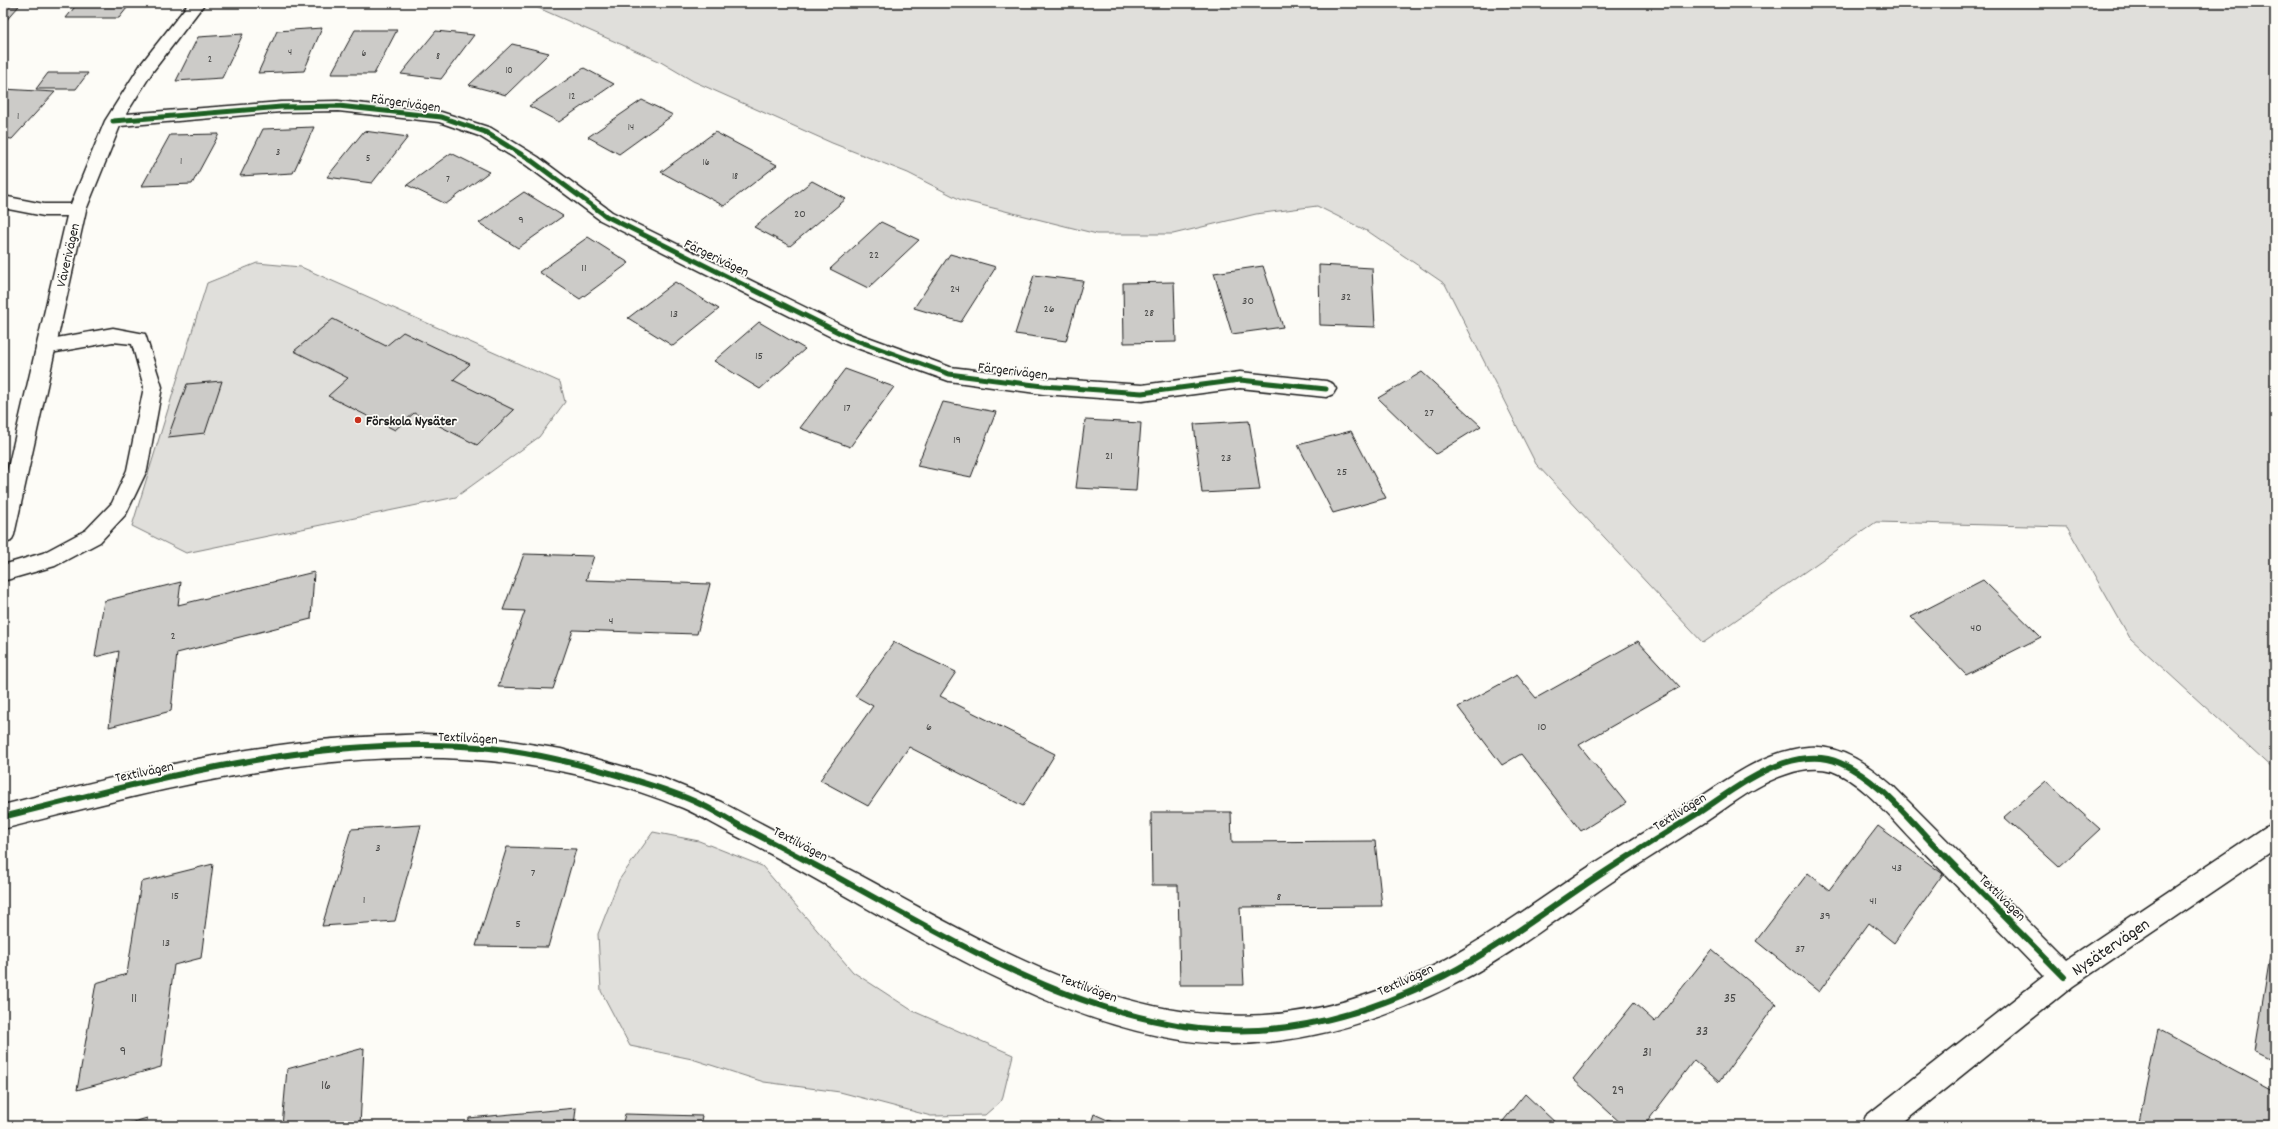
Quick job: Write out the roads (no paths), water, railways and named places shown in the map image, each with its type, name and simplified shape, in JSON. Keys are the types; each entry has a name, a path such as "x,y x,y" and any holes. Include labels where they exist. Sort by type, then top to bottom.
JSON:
{"street":[{"name":"Väverivägen","path":"3,535 77,210 113,121 147,68 197,3"},
{"name":"Färgerivägen","path":"113,121 178,114 282,107 338,106 389,110 441,117 485,132 532,161 606,216 850,338 950,374 1043,386 1142,393 1240,380 1326,389"},
{"path":"3,202 44,210 77,210"},
{"name":"Textilvägen","path":"3,817 140,783 293,754 393,745 486,748 545,757 620,777 690,799 995,962 1089,1002 1160,1022 1224,1030 1303,1026 1372,1007 1436,979 1508,938 1597,876 1770,768 1802,758 1825,757 1858,771 1886,796 2064,977"},
{"name":"Nysätervägen","path":"1876,1126 2064,977 2275,834"}],"lane":[{"path":"3,573 48,560 92,536 119,508 138,470 153,386 139,339 113,335 45,347"}],"place":[{"name":"Förskola Nysäter","path":"358,420"}]}
